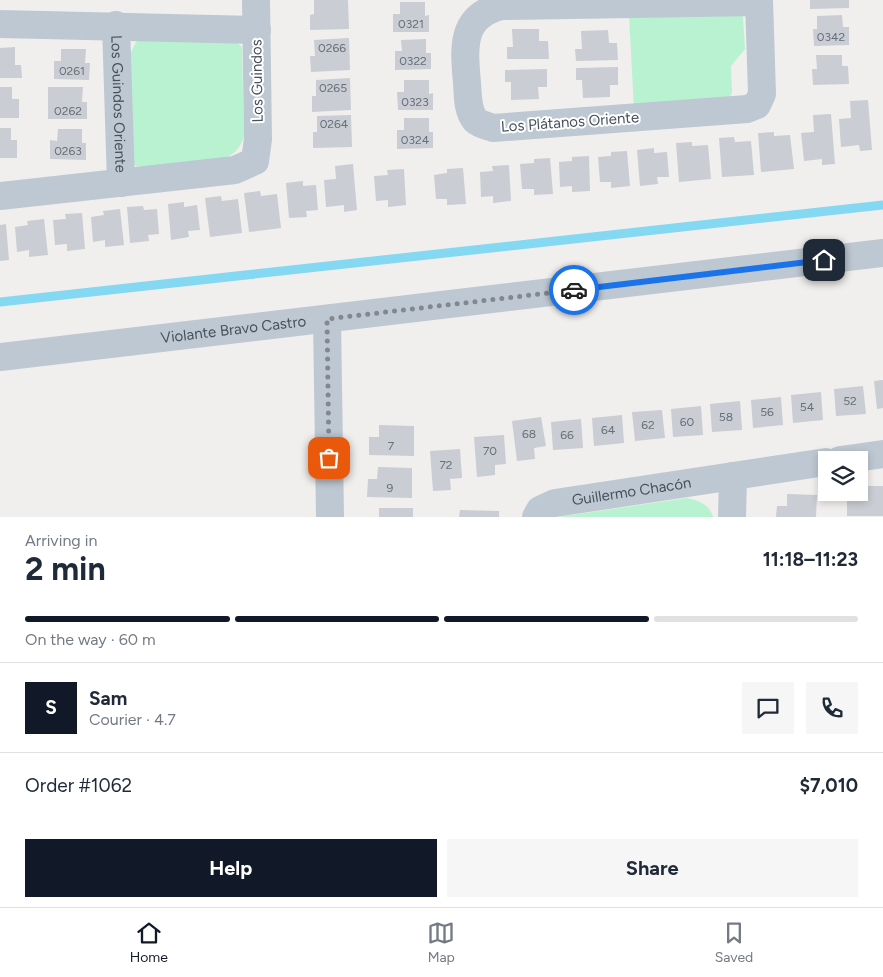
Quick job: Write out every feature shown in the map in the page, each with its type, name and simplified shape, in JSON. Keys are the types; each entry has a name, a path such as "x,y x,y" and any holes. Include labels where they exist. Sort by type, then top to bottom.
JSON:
{"street":[{"name":"Los Guindos","path":"255,161 258,139 256,0"},
{"name":"Los Plátanos Oriente","path":"759,1 762,94 757,105 747,109 493,128 475,120 469,107 464,45 477,17 502,6 759,1"},
{"name":"Los Guindos Oriente","path":"0,24 116,25 256,30"},
{"name":"Los Guindos Oriente","path":"116,25 121,183"},
{"name":"Los Guindos Oriente","path":"0,196 235,170 255,161"},
{"name":"Violante Bravo Castro","path":"0,357 883,253"},
{"path":"327,319 330,517"},
{"path":"868,456 883,454"},
{"name":"Guillermo Chacón","path":"536,517 540,510 555,503 818,463"},
{"path":"732,517 733,476"}],"green space":[{"path":"741,14 743,17 745,49 731,66 732,93 729,98 634,109 629,15"},
{"path":"143,37 237,43 242,47 244,137 238,148 230,156 222,159 143,167 136,166 131,162 130,54 136,42"},
{"path":"687,498 703,504 709,509 713,517 558,517"}],"building":[{"path":"314,0 348,0 349,29 310,30 310,15 314,14"},
{"path":"810,0 849,0 849,8 810,9"},
{"path":"400,2 425,2 425,16 429,15 429,32 393,32 393,14 400,14"},
{"path":"842,15 843,27 849,27 849,45 814,46 813,29 817,29 817,16"},
{"path":"512,29 539,29 539,41 548,41 549,59 507,59 507,47 513,47"},
{"path":"608,30 609,43 617,43 618,60 576,61 575,49 582,49 581,31"},
{"path":"349,38 350,70 311,72 310,56 315,56 314,40"},
{"path":"426,39 426,53 431,53 431,69 395,70 395,51 402,51 401,40"},
{"path":"15,47 15,65 21,65 22,78 0,78 0,48"},
{"path":"61,49 86,49 85,63 90,63 89,80 54,79 54,61 61,61"},
{"path":"816,55 842,55 842,66 848,66 849,84 813,85 812,69 817,69"},
{"path":"618,67 618,85 610,85 610,97 583,98 582,80 576,80 576,68"},
{"path":"547,69 547,87 538,87 539,99 511,100 511,82 505,82 505,70"},
{"path":"350,78 351,110 312,112 312,96 316,96 316,80"},
{"path":"404,80 429,80 429,94 433,93 433,110 398,110 397,92 404,92"},
{"path":"0,87 12,87 12,99 19,99 19,118 0,118"},
{"path":"48,87 83,87 82,102 87,102 87,119 48,119"},
{"path":"868,100 872,150 860,151 859,145 841,147 839,119 851,118 850,101"},
{"path":"831,114 835,164 822,165 822,159 804,161 801,133 814,132 813,115"},
{"path":"351,115 352,147 313,148 313,132 317,132 317,116"},
{"path":"404,118 429,118 429,132 433,132 433,148 397,149 397,130 404,130"},
{"path":"0,128 11,128 11,140 17,140 17,158 0,158"},
{"path":"58,129 82,129 82,143 86,143 86,160 50,159 50,140 57,141"},
{"path":"774,132 774,136 790,135 794,169 761,172 758,133"},
{"path":"734,137 735,142 751,141 754,175 722,177 719,138"},
{"path":"692,142 692,146 708,145 711,179 679,182 676,143"},
{"path":"654,148 654,153 667,152 669,177 657,177 658,184 640,186 637,150"},
{"path":"627,151 630,186 611,188 611,182 600,182 598,157 611,156 611,152"},
{"path":"589,156 590,191 572,192 572,186 560,187 559,162 572,161 572,157"},
{"path":"550,158 553,194 534,195 534,189 522,189 520,164 534,163 534,159"},
{"path":"353,164 357,210 344,212 344,205 326,207 324,180 336,179 335,166"},
{"path":"509,165 511,201 493,203 493,196 481,197 480,172 493,171 492,166"},
{"path":"463,168 466,204 447,205 447,199 436,199 434,175 447,173 447,169"},
{"path":"404,169 406,205 388,207 388,200 376,201 374,176 388,175 387,170"},
{"path":"303,181 303,186 316,185 318,210 306,211 307,217 289,218 286,183"},
{"path":"260,191 261,196 277,194 281,228 249,232 244,193"},
{"path":"221,196 222,201 238,199 242,233 210,237 205,198"},
{"path":"184,202 184,207 197,205 200,230 188,231 189,237 171,240 168,204"},
{"path":"143,206 144,210 157,209 159,234 148,235 149,241 130,243 127,207"},
{"path":"120,209 124,245 105,247 105,240 93,242 91,217 104,215 103,211"},
{"path":"82,213 85,249 67,251 67,244 55,245 53,220 66,219 65,214"},
{"path":"44,219 48,255 29,257 29,250 17,252 15,227 28,225 27,221"},
{"path":"6,224 9,260 0,261 0,225"},
{"path":"883,380 883,408 877,409 874,381"},
{"path":"863,386 866,414 836,416 834,389"},
{"path":"821,392 823,420 793,423 791,395"},
{"path":"781,397 783,425 753,428 751,400"},
{"path":"740,401 742,430 712,432 710,404"},
{"path":"701,406 703,435 673,437 671,409"},
{"path":"662,410 665,438 635,441 632,412"},
{"path":"622,415 624,443 594,446 592,418"},
{"path":"541,417 546,446 534,448 535,459 517,461 512,421"},
{"path":"581,419 583,448 553,450 551,422"},
{"path":"379,425 414,426 414,456 369,455 369,437 379,437"},
{"path":"504,435 506,464 495,465 495,475 477,477 474,437"},
{"path":"460,449 462,478 450,479 451,490 433,491 430,451"},
{"path":"378,467 412,468 412,498 367,497 368,479 377,479"},
{"path":"868,486 883,486 883,516 847,516 847,501 868,501"},
{"path":"787,494 817,495 816,517 776,517 777,506 787,506"},
{"path":"379,508 413,508 413,517 379,517"},
{"path":"460,510 499,511 499,517 459,517"}],"waterway":[{"path":"0,302 883,205"}],"way so far":[{"path":"329,458 327,319 574,290"}],"route":[{"path":"574,290 824,260"}]}
